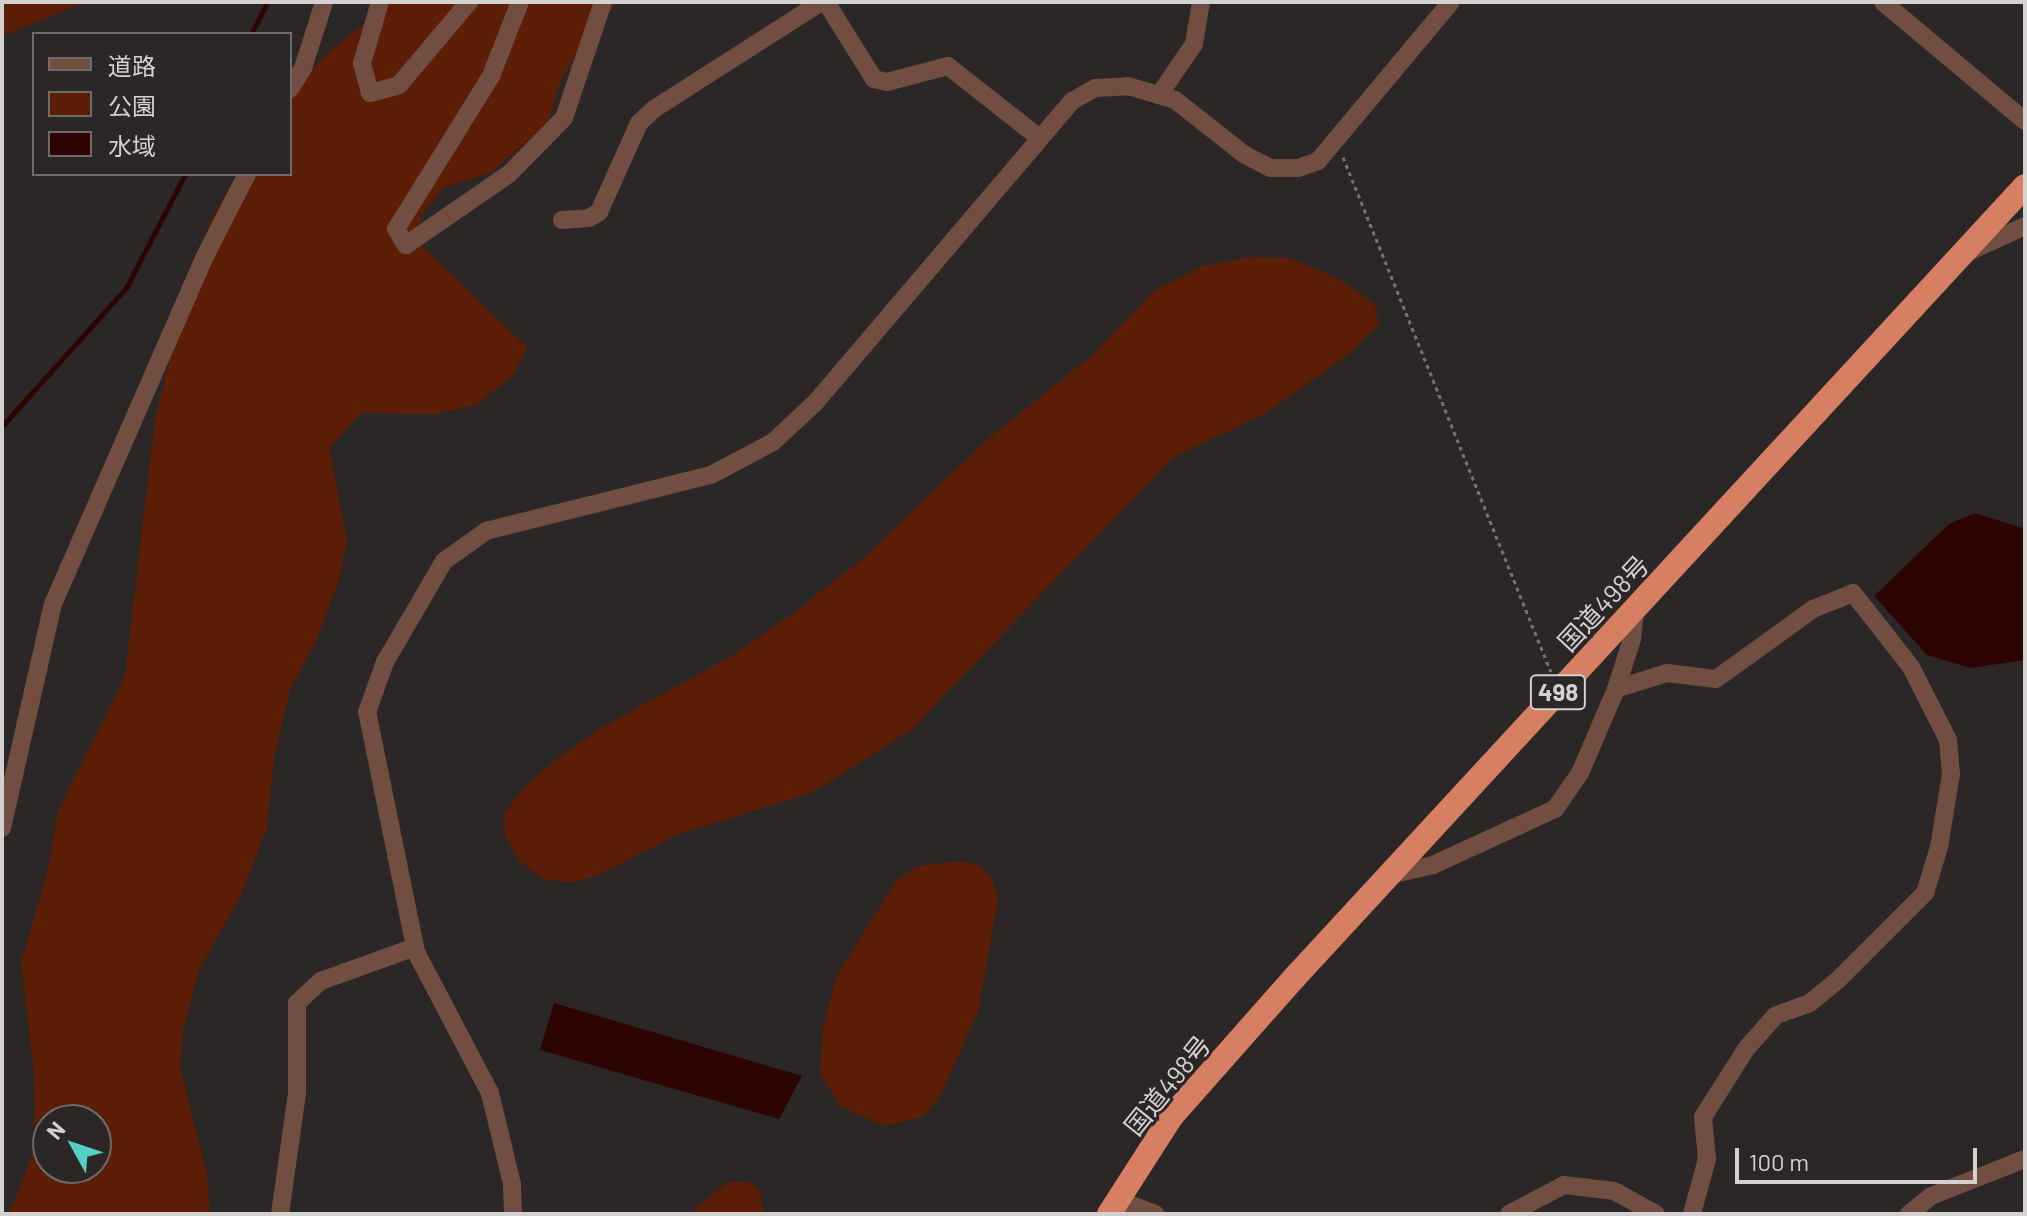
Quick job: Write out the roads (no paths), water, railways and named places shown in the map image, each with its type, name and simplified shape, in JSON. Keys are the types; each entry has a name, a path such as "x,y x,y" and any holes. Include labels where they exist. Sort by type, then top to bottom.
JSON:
{"highway":[{"name":"国道498号","path":"1113,1207 1172,1116 1559,691 1968,252 2025,186"}],"street":[{"path":"292,86 303,68 324,2"},
{"path":"380,2 362,63 370,93 399,85 469,2"},
{"path":"520,2 491,76 396,229 406,245 509,174 564,118 603,2"},
{"path":"562,220 589,218 599,212 639,123 654,109 823,2 874,79 887,82 948,66 1037,136"},
{"path":"1159,95 1194,44 1201,2"},
{"path":"513,1214 512,1184 490,1093 415,947 367,712 385,662 444,561 486,531 711,475 773,442 815,403 1037,136 1072,101 1095,88 1128,86 1175,100 1270,168 1298,168 1318,161 1451,2"},
{"path":"1883,2 2025,121"},
{"path":"2,828 53,604 204,258 246,176"},
{"path":"1968,252 2025,226"},
{"path":"1616,689 1667,673 1716,679 1813,609 1853,593 1911,667 1948,740 1951,774 1939,847 1925,893 1838,980 1810,1003 1775,1016 1746,1049 1703,1117 1707,1159 1692,1214"},
{"path":"1390,875 1433,865 1555,809 1580,773 1616,689 1632,639 1635,610"},
{"path":"280,1214 297,1093 297,1003 321,981 415,947"},
{"path":"1909,1214 1931,1196 2025,1159"},
{"path":"1509,1214 1564,1185 1614,1191 1656,1214"},
{"path":"1113,1207 1155,1214"}],"water":[{"path":"1975,513 2025,529 2025,660 1970,668 1927,655 1874,596 1949,524"},
{"path":"554,1003 802,1076 779,1119 540,1050"}],"waterway":[{"path":"252,32 267,2"},
{"path":"2,426 126,288 184,176"}]}
